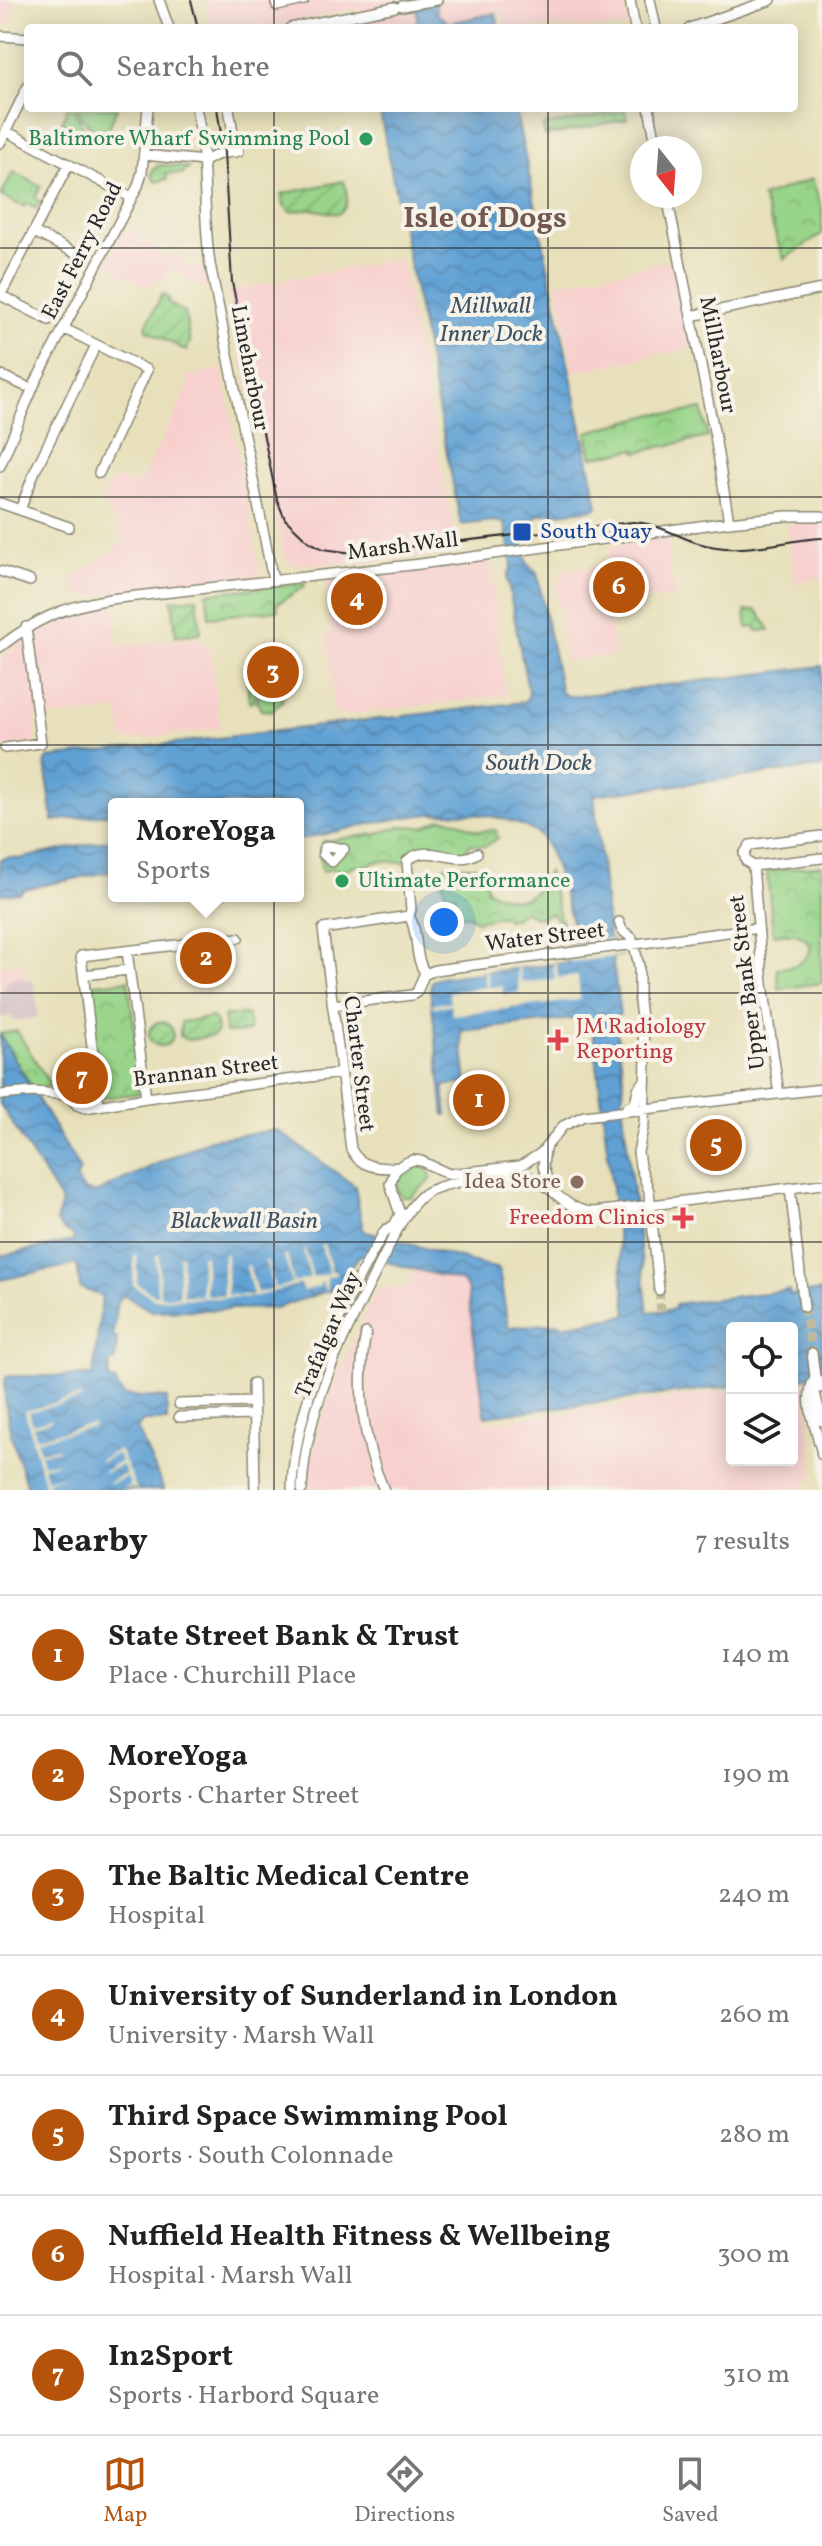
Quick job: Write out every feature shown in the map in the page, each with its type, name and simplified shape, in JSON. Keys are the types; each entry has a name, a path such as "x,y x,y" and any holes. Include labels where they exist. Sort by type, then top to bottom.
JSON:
{"street":[{"path":"159,0 168,24"},
{"path":"275,0 277,6 304,0"},
{"path":"310,24 437,0"},
{"path":"630,0 634,24"},
{"path":"650,0 655,24"},
{"path":"702,24 771,0"},
{"path":"0,36 24,38"},
{"path":"0,143 24,94"},
{"name":"East Ferry Road","path":"0,466 35,383 132,198 142,172 148,112"},
{"path":"197,112 204,161"},
{"path":"144,155 204,161 219,154 238,151 230,112"},
{"path":"650,112 655,136"},
{"path":"6,131 132,198"},
{"name":"Limeharbour","path":"204,161 208,249 273,580"},
{"path":"49,320 0,296 69,164"},
{"name":"Millharbour","path":"669,208 729,522"},
{"path":"34,232 79,255"},
{"path":"691,316 822,289"},
{"path":"63,328 147,370 99,473"},
{"path":"20,510 45,449 96,345"},
{"path":"0,375 25,386"},
{"path":"0,503 69,527"},
{"name":"Marsh Wall","path":"0,647 26,627 69,607 163,592 530,550 729,522 822,516"},
{"path":"0,571 30,581"},
{"path":"5,748 41,743 26,627"},
{"path":"822,836 750,845 744,851 744,857 753,866 822,858"},
{"path":"332,1005 417,992 425,973 419,964 414,925 409,916 406,864 411,857 433,852 467,858 477,853"},
{"name":"Upper Bank Street","path":"753,866 779,1094"},
{"name":"Charter Street","path":"399,1167 379,1168 363,1163 353,1154 323,929 409,916"},
{"path":"619,922 633,941 639,966 646,1098 638,1152 649,1191 647,1206 659,1290"},
{"name":"Water Street","path":"425,973 620,947 633,941 758,928"},
{"path":"99,1104 81,956 238,938"},
{"path":"127,951 146,1098"},
{"path":"83,975 129,970"},
{"name":"Brannan Street","path":"0,1095 34,1092 68,1095 77,1105 85,1108 341,1073"},
{"path":"629,1109 636,1102 643,1083"},
{"path":"554,1194 544,1175 543,1158 555,1132 563,1126 594,1115 629,1109 658,1109 822,1089"},
{"path":"646,1098 658,1109"},
{"path":"546,1147 520,1166 449,1179 415,1202 396,1200 390,1182 399,1167 413,1160 432,1166 449,1179 522,1175 538,1180 577,1209 606,1211 822,1184"},
{"path":"432,1166 437,1176 437,1187"},
{"path":"790,1188 804,1307"},
{"name":"Trafalgar Way","path":"302,1490 314,1415 338,1352 376,1272 396,1200"},
{"name":"Trafalgar Way","path":"292,1490 298,1434 309,1396 364,1269 386,1236 415,1202"},
{"path":"366,1333 360,1363 361,1404 377,1474 384,1490"},
{"path":"812,1353 822,1421"},
{"path":"814,1379 822,1388"},
{"path":"814,1379 810,1391 812,1417 821,1445"},
{"path":"253,1383 255,1490"},
{"path":"179,1404 253,1402"},
{"path":"179,1417 254,1415"}],"shaded area":[{"path":"0,0 14,0 11,24 0,23"},
{"path":"205,0 415,0 418,18 414,24 363,24 360,11 355,9 282,24 211,24"},
{"path":"435,0 623,0 628,24 504,24 502,12 449,23 437,14"},
{"path":"123,227 171,259 175,254 183,259 186,269 203,266 207,290 171,267 160,283 155,279 148,290 107,264"},
{"path":"401,258 458,552 364,563 293,565 284,554 227,291"},
{"path":"674,260 690,348 573,372 557,283"},
{"path":"222,369 261,575 77,597 71,581 124,542 103,499 113,479 140,483 190,383 188,376"},
{"path":"822,521 822,579 794,582 787,522"},
{"path":"667,537 674,597 608,604 614,655 565,661 556,580 564,579 563,570 610,564 609,547"},
{"path":"490,561 506,695 335,716 326,633 332,632 326,580"},
{"path":"113,603 118,646 201,637 203,647 210,646 220,729 123,741 119,710 34,719 36,743 0,748 0,659 23,635 48,620 71,611"},
{"path":"24,962 25,978 18,977 5,983 0,993 0,965"},
{"path":"18,977 34,983 38,1017 13,1021 12,1016 0,1017 0,993 8,980"},
{"path":"414,1269 468,1287 486,1423 726,1391 726,1466 798,1466 798,1382 805,1381 814,1475 798,1490 311,1490 311,1461 321,1421 336,1378 377,1288 406,1288"}],"green space":[{"path":"66,112 76,112 86,134 62,123"},
{"path":"79,112 115,112 104,141"},
{"path":"620,112 625,112 627,119 545,136 543,126"},
{"path":"160,165 189,168 182,174 166,173 167,179 156,182 151,175 153,169"},
{"path":"13,172 41,186 35,198 40,201 36,208 26,203 24,207 1,196"},
{"path":"812,179 822,209 822,234 784,259 762,197"},
{"path":"344,181 346,203 338,214 311,209 290,212 284,205 281,194"},
{"path":"162,294 169,299 167,302 185,313 190,343 186,351 147,330 146,326"},
{"path":"702,409 708,437 637,452 636,449 592,457 587,432 658,413 675,414"},
{"path":"304,583 305,586 277,604 278,610 209,617 207,593"},
{"path":"197,598 201,633 176,636 172,600"},
{"path":"757,610 770,630 747,628 745,611"},
{"path":"280,677 281,681 265,682 256,692 254,701 249,702 247,680"},
{"path":"277,683 284,690 282,702 272,711 261,710 257,702 261,691"},
{"path":"442,818 457,821 477,831 496,830 498,838 486,846 469,844 466,852 460,854 434,849 404,862 378,861 352,866 343,872 333,868 322,872 319,848 323,841 377,834 401,826 423,827"},
{"path":"447,865 479,867 487,890 516,899 536,890 548,872 566,939 563,939 561,924 551,913 538,918 523,911 516,917 506,919 505,915 476,921 470,916 461,915 456,908 456,895 446,893 439,871"},
{"path":"822,865 822,983 779,989 777,968 798,964 811,947 804,938 795,934 773,935 767,871"},
{"path":"128,980 143,1093 101,1098 87,985"},
{"path":"247,1014 248,1032 225,1033 224,1016"},
{"path":"212,1017 217,1031 213,1036 187,1040 180,1036 181,1022"},
{"path":"161,1022 169,1026 173,1034 169,1042 161,1046 153,1042 149,1034 153,1026"},
{"path":"17,1031 51,1086 33,1089 0,1034"},
{"path":"416,1164 428,1169 432,1179 411,1197 403,1197 398,1192 397,1177 406,1167"}],"water":[{"path":"415,0 435,0 437,14 449,23 496,13 498,23 414,24 418,18"},
{"path":"380,112 516,112 598,506 538,515 533,520 520,522 527,563 537,573 561,693 576,696 822,666 822,767 594,795 609,939 619,938 621,956 612,957 620,1014 615,1019 624,1082 622,1103 648,1312 675,1309 675,1304 789,1290 790,1295 822,1291 822,1375 798,1378 798,1322 726,1322 726,1387 485,1416 467,1287 460,1281 360,1255 335,1289 275,1308 151,1311 124,1295 117,1301 113,1336 117,1339 116,1361 110,1362 109,1379 115,1382 124,1396 167,1398 167,1421 143,1421 137,1428 164,1490 28,1490 8,1418 6,1376 93,1376 102,1296 80,1288 77,1264 0,1280 0,1256 74,1241 73,1235 63,1230 56,1221 62,1203 0,1104 0,1035 80,1170 76,1179 84,1190 95,1193 210,1139 277,1130 355,1186 363,1231 499,1269 508,1327 561,1323 562,1326 627,1315 592,1022 583,1018 461,1031 467,1083 444,1086 447,1115 444,1115 430,988 432,981 570,962 568,944 578,943 552,857 540,835 516,823 463,813 407,817 304,839 304,798 108,798 108,814 53,821 45,763 48,758 524,702 529,696 507,578 512,565 505,523 493,521 461,525"},
{"path":"108,840 108,872 24,889 20,893 0,894 0,860"}],"pier":[{"path":"619,938 621,956 570,962 568,944"},
{"path":"553,964 556,964 558,978 578,976 580,1000 452,1015 451,1005 433,1007 432,1004 450,1002 449,992 486,987 484,973 487,972 489,987 502,986 503,994 519,993 517,968 522,983 555,979"},
{"path":"324,1244 332,1272 336,1271 337,1274 327,1277 326,1294 322,1281 320,1286 303,1291 300,1284 254,1297 155,1299 133,1285 134,1255 137,1255 137,1284 157,1296 156,1255 159,1255 160,1296 179,1296 179,1255 182,1255 183,1295 201,1296 201,1255 205,1255 205,1295 223,1295 223,1255 227,1254 227,1295 253,1295 246,1266 249,1265 257,1293 273,1289 267,1260 275,1288 284,1286 292,1283 284,1256 287,1255 294,1283 310,1278 305,1249 313,1277 329,1273 321,1245"},
{"path":"81,1396 81,1399 29,1412 32,1424 51,1419 33,1426 36,1438 93,1424 93,1427 37,1440 40,1452 58,1448 40,1454 43,1464 62,1462 43,1467 46,1479 65,1476 47,1481 49,1490 46,1490 25,1411"},
{"path":"119,1450 137,1490 121,1490 131,1485 127,1477 110,1484 126,1474 122,1465 104,1473 121,1462 117,1454 99,1460"}],"tunnel":[{"path":"659,1290 661,1311"},
{"path":"804,1307 812,1353"}],"tram line":[{"path":"191,0 197,24"},
{"path":"218,112 224,153 232,282 277,500 285,519 308,541 323,549 353,553 633,522 654,526 705,545 729,548 822,538"}],"place":[{"name":"Baltimore Wharf Swimming Pool","path":"366,139"},
{"name":"South Quay","path":"522,532"},
{"name":"Nuffield Health Fitness & Wellbeing","path":"619,587"},
{"name":"University of Sunderland in London","path":"357,599"},
{"name":"The Baltic Medical Centre","path":"273,672"},
{"name":"Ultimate Performance","path":"342,881"},
{"name":"MoreYoga","path":"206,958"},
{"name":"JM Radiology Reporting","path":"558,1040"},
{"name":"In2Sport","path":"82,1078"},
{"name":"State Street Bank & Trust","path":"479,1100"},
{"name":"Third Space Swimming Pool","path":"716,1145"},
{"name":"Idea Store","path":"577,1182"},
{"name":"Freedom Clinics","path":"683,1218"}],"district":[{"name":"Isle of Dogs","path":"485,219"}],"water label":[{"name":"Millwall Inner Dock","path":"491,321"},
{"name":"South Dock","path":"539,764"},
{"name":"Blackwall Basin","path":"244,1222"}]}
